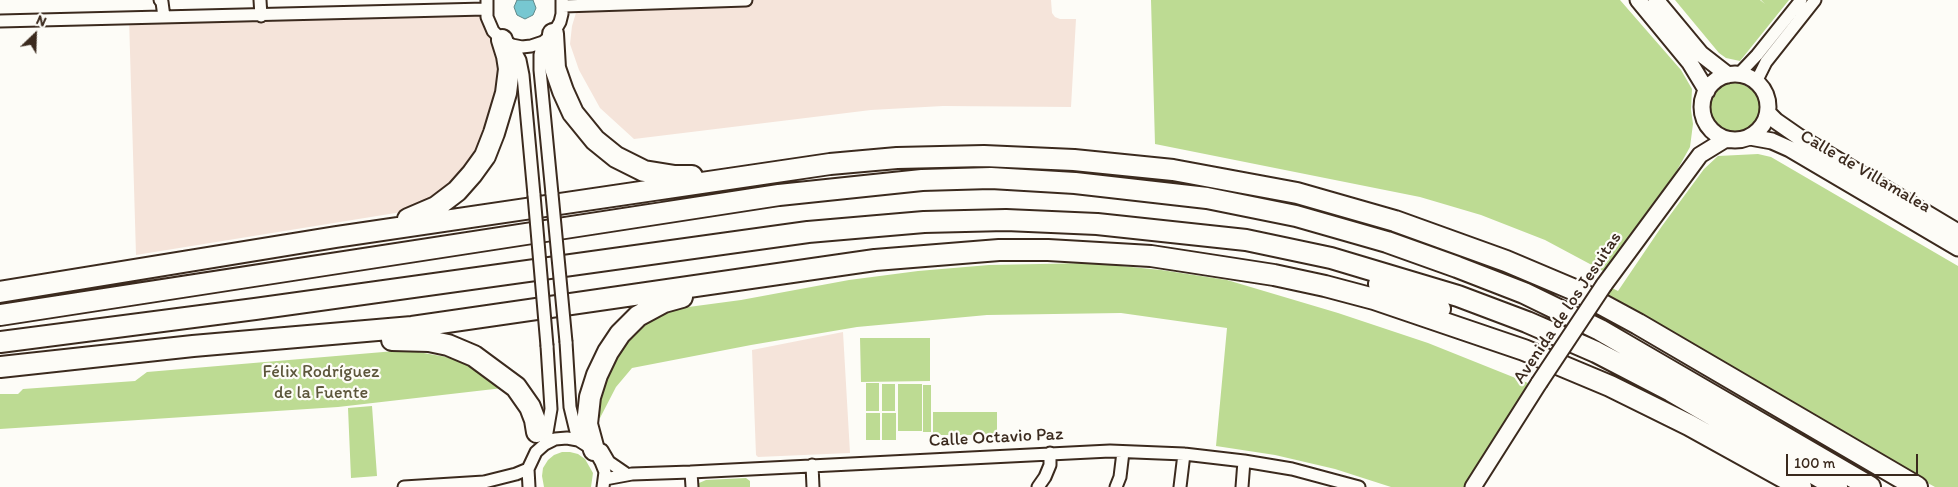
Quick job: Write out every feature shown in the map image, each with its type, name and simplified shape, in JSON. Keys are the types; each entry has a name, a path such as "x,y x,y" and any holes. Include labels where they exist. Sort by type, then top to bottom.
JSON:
{"highway":[{"path":"548,38 555,68 573,113 595,140 609,152 644,171 675,176 703,176 808,162 830,164"},
{"path":"336,237 415,217 436,207 457,191 472,174 485,156 506,93 509,69 507,42"},
{"path":"0,293 336,237 830,164 896,158 974,156 1074,160 1173,170 1288,191 1395,221 1506,261 1577,291 1646,329 1917,487"},
{"path":"0,315 778,195 922,180 991,178 1075,183 1207,198 1296,216 1386,242 1457,267 1524,293 1600,330 1672,370 1839,478 1878,487"},
{"path":"0,342 255,309 808,232 924,222 1006,220 1097,224 1246,240 1331,258 1458,296 1527,322 1596,352 1839,478 1870,487"},
{"path":"1191,234 1242,249 1319,265 1362,277 1488,330 1524,350"},
{"path":"0,367 193,346 412,327 576,305 781,272 875,260 999,250 1048,250 1151,256 1274,275 1325,286 1374,299 1524,350 1610,386 1722,442 1801,487"},
{"path":"0,293 362,258"},
{"path":"587,442 590,397 597,375 608,352 620,334 638,316 673,299 781,272"},
{"path":"0,354 208,323 255,309"},
{"path":"193,346 265,346 406,340 429,341 448,345 474,356 516,387 530,407 535,420 539,443"},
{"path":"1722,442 1789,487"}],"street":[{"path":"160,0 164,17"},
{"path":"260,0 261,16"},
{"path":"606,480 570,407 566,342 540,55 548,38 560,22 562,3 746,0"},
{"path":"1638,0 1690,62 1707,91"},
{"path":"1656,0 1712,65 1733,75 1747,77 1756,82 1766,95 1768,113 1764,124 1750,137 1740,140 1726,139 1714,132 1705,121 1703,100 1713,83 1733,75 1757,55 1801,0"},
{"path":"1756,82 1766,62 1815,0"},
{"path":"0,22 261,16 486,5 489,24 507,42 520,60 523,75 547,346 551,409 522,483"},
{"path":"507,42 531,46 548,38"},
{"name":"Calle de Villamalea","path":"1768,113 1776,122 1799,137 1958,232"},
{"name":"Avenida de los Jesuitas","path":"1700,155 1705,121"},
{"name":"Calle de Villamalea","path":"1750,137 1772,141 1790,150 1958,248"},
{"name":"Avenida de los Jesuitas","path":"1473,487 1538,383 1604,285 1700,155 1726,139"},
{"path":"522,483 528,453 539,443 561,439 587,442 625,474"},
{"path":"1116,487 1120,477 1123,452"},
{"name":"Calle Octavio Paz","path":"606,480 625,474 1050,453 1123,452 1184,454 1244,461 1292,469 1359,487"},
{"path":"1038,487 1046,477 1050,465 1050,453"},
{"path":"1180,487 1184,454"},
{"path":"1242,487 1244,461"},
{"path":"812,466 814,487"},
{"path":"692,472 692,487"},
{"path":"404,487 443,486 493,481 522,483"}],"shaded area":[{"path":"746,0 1051,0 1052,13 1055,17 1060,19 1076,19 1071,107 943,106 871,110 634,139 600,108 579,70 570,44 572,26 578,6"},
{"path":"485,9 502,70 492,115 470,164 442,194 408,211 136,255 129,18"},
{"path":"843,332 850,453 758,457 756,455 752,350"}],"green space":[{"path":"1151,0 1620,0 1681,70 1692,89 1691,110 1693,124 1690,147 1676,172 1603,271 1545,240 1481,215 1420,197 1155,144"},
{"path":"1675,0 1760,0 1765,4 1761,0 1789,0 1740,61 1726,58 1719,53"},
{"path":"1734,83 1744,85 1752,91 1758,99 1760,109 1758,119 1752,127 1744,133 1734,135 1724,133 1716,127 1710,119 1708,109 1710,99 1716,91 1724,85"},
{"path":"1758,154 1771,157 1958,266 1958,487 1935,487 1605,297 1612,288 1618,291 1704,169 1718,156"},
{"path":"1091,263 1161,270 1227,280 1338,313 1428,343 1528,383 1464,487 1391,487 1335,469 1275,455 1216,446 1227,328 1121,313 987,315 857,327 632,368 616,387 600,418 592,417 595,399 623,340 649,320 681,308 741,300 849,280 918,271 989,265"},
{"path":"860,338 930,338 930,381 861,382"},
{"name":"Félix Rodríguez de la Fuente","path":"407,350 446,357 476,366 503,388 338,407 0,429 0,394 18,394 23,389 135,381 147,372"},
{"path":"866,383 879,383 879,411 866,411"},
{"path":"882,384 895,384 895,411 882,411"},
{"path":"898,384 922,384 922,431 898,431"},
{"path":"923,385 931,385 931,432 923,432"},
{"path":"372,406 377,476 351,478 348,408"},
{"path":"933,412 997,412 997,435 933,435"},
{"path":"866,413 880,413 880,440 866,440"},
{"path":"882,413 896,413 896,440 882,440"},
{"path":"562,452 578,454 585,459 593,473 591,487 544,487 543,468 548,460"},
{"path":"746,478 750,481 750,487 698,487 699,483 706,480"}],"water":[{"path":"517,0 533,0 536,8 533,15 525,19 517,15 514,7"}]}
